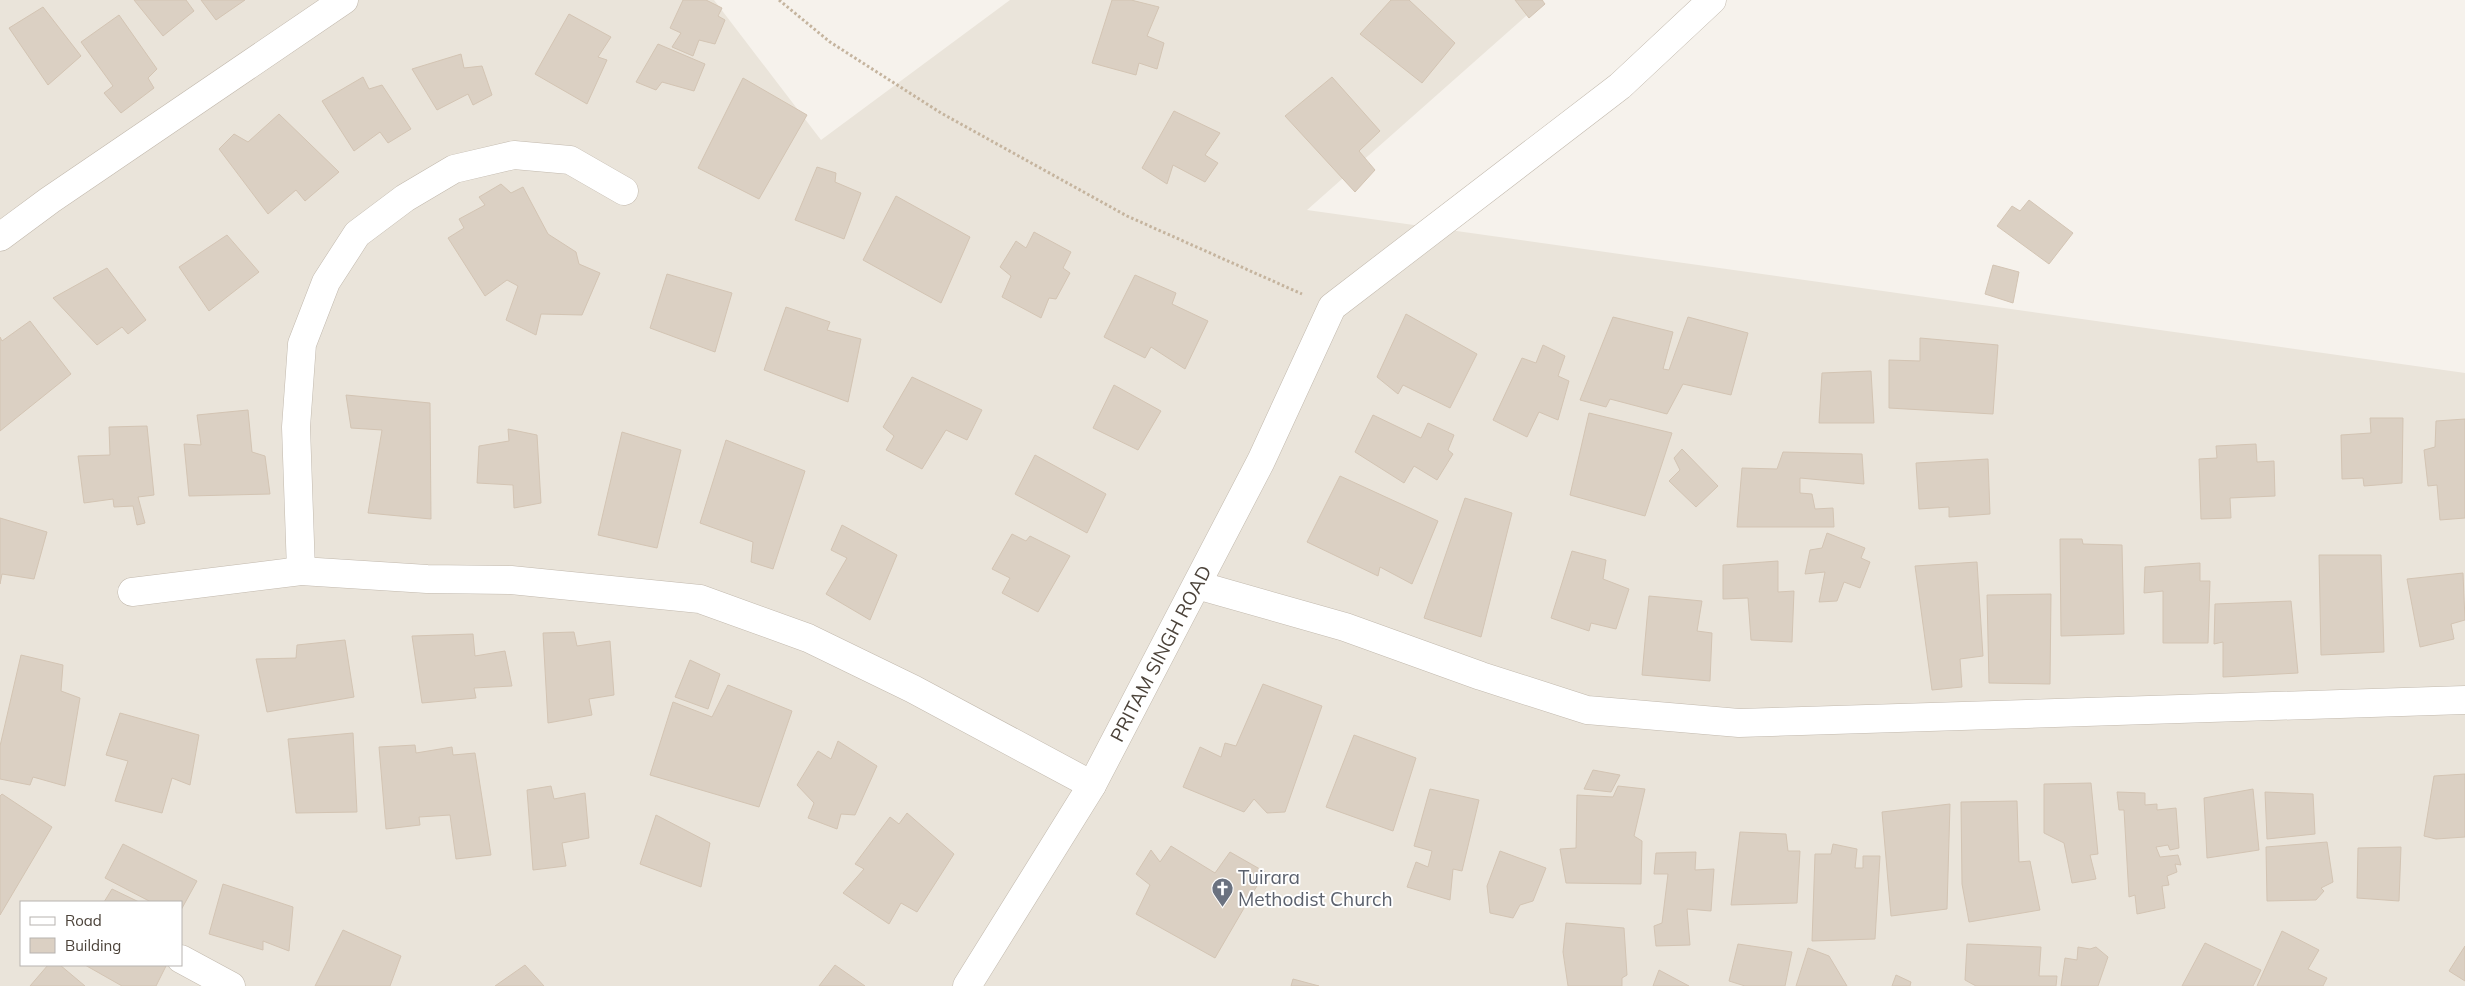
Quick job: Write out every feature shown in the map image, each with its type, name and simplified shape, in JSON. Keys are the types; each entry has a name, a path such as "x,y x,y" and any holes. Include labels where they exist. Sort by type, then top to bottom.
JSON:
{"street":[{"path":"0,236 58,194 344,0"},
{"path":"1332,308 1620,86 1712,0"},
{"path":"302,571 296,428 302,344 326,282 357,234 405,198 454,169 514,155 570,160 624,191"},
{"name":"PRITAM SINGH ROAD","path":"967,986 1092,785 1261,461 1332,308"},
{"path":"132,592 302,571 427,579 511,580 700,599 808,638 913,689 1092,785"},
{"path":"1197,585 1344,627 1481,676 1586,710 1606,712 1739,723 2465,700"},
{"path":"182,960 231,986"}],"path":[{"path":"779,0 830,42 941,113 1126,216 1332,308"}],"shaded area":[{"path":"0,0 714,0 821,140 1010,0 1544,0 1307,210 2465,373 2465,986 0,986"}],"building":[{"path":"134,0 186,0 194,11 163,36"},
{"path":"201,0 245,0 216,20"},
{"path":"683,0 706,0 722,8 718,16 725,20 715,44 699,40 693,56 672,47 681,33 670,28"},
{"path":"1112,0 1131,0 1159,7 1147,36 1164,43 1157,69 1139,63 1136,75 1092,63"},
{"path":"1391,0 1409,0 1455,43 1422,83 1360,34"},
{"path":"1515,0 1542,0 1545,4 1529,18"},
{"path":"43,7 81,56 48,85 9,28"},
{"path":"569,14 611,37 598,57 607,60 587,104 535,74"},
{"path":"119,15 157,69 148,78 154,88 121,113 104,93 113,86 81,42"},
{"path":"658,44 705,64 694,91 662,82 656,90 636,82"},
{"path":"461,54 464,68 482,66 492,95 473,105 468,94 437,110 412,69"},
{"path":"363,77 369,89 382,85 411,129 388,143 380,132 354,151 322,101"},
{"path":"1332,77 1380,131 1359,151 1375,170 1355,192 1285,116"},
{"path":"743,78 807,115 759,199 698,168"},
{"path":"1174,111 1220,133 1205,155 1218,163 1205,182 1173,165 1167,184 1142,168"},
{"path":"279,114 339,172 305,201 296,190 268,214 219,149 234,134 248,142"},
{"path":"817,167 836,173 835,182 861,193 844,239 795,220"},
{"path":"501,184 511,193 523,187 548,234 576,252 579,264 600,273 582,315 541,314 536,335 506,320 518,286 507,280 485,296 448,238 464,228 459,219 485,205 479,197"},
{"path":"896,196 970,237 941,303 863,260"},
{"path":"2029,200 2073,233 2049,264 1997,226 2012,206 2020,211"},
{"path":"1034,232 1071,252 1063,268 1070,273 1056,299 1049,298 1041,318 1002,297 1011,276 1000,267 1016,241 1026,248"},
{"path":"227,235 259,272 209,311 179,267"},
{"path":"1993,265 2019,272 2013,303 1985,294"},
{"path":"107,268 146,320 128,334 122,327 97,345 53,298"},
{"path":"667,274 732,293 715,352 650,328"},
{"path":"1135,275 1176,293 1172,304 1208,321 1185,369 1151,347 1145,358 1104,337"},
{"path":"786,307 830,322 827,330 861,339 848,402 764,370"},
{"path":"1406,314 1477,354 1450,408 1403,385 1398,394 1377,377"},
{"path":"1613,317 1673,332 1663,369 1669,370 1688,317 1748,333 1731,395 1683,384 1667,414 1610,399 1606,407 1580,400"},
{"path":"30,321 71,374 0,431 0,337 2,341"},
{"path":"1920,338 1998,345 1993,414 1889,408 1889,360 1920,361"},
{"path":"1543,345 1565,356 1558,376 1569,381 1558,420 1539,412 1527,437 1493,420 1522,358 1536,363"},
{"path":"1871,371 1874,423 1819,423 1822,373"},
{"path":"912,377 982,410 967,440 946,430 922,469 886,450 894,436 883,427"},
{"path":"1114,385 1161,411 1138,450 1093,428"},
{"path":"346,395 430,403 431,519 368,513 382,430 351,428"},
{"path":"248,410 252,452 265,456 270,494 189,496 184,444 201,445 197,415"},
{"path":"1589,413 1672,433 1645,516 1570,495"},
{"path":"1373,415 1421,438 1428,423 1454,435 1448,450 1453,454 1437,480 1414,466 1404,483 1355,452"},
{"path":"2370,418 2403,418 2402,483 2364,486 2363,478 2342,479 2341,435 2371,433"},
{"path":"2465,419 2465,518 2440,520 2437,485 2428,486 2424,450 2435,447 2436,421"},
{"path":"147,426 154,495 138,497 145,523 137,525 133,506 114,507 113,499 84,503 78,456 110,455 109,427"},
{"path":"508,429 537,435 541,503 514,508 513,485 477,483 479,446 509,441"},
{"path":"622,432 681,450 657,548 598,535"},
{"path":"726,440 805,471 773,569 751,562 753,542 700,523"},
{"path":"2256,444 2257,462 2274,461 2275,496 2230,498 2231,518 2201,519 2199,459 2217,458 2216,446"},
{"path":"1682,449 1718,486 1696,507 1669,481 1680,470 1674,458"},
{"path":"1783,452 1862,454 1864,484 1800,478 1800,493 1812,494 1815,509 1833,508 1834,527 1737,527 1742,468 1777,469"},
{"path":"1035,455 1106,494 1087,533 1015,494"},
{"path":"1988,459 1990,514 1949,517 1949,507 1919,509 1916,463"},
{"path":"1340,476 1438,521 1412,584 1380,567 1378,576 1307,542"},
{"path":"1465,498 1512,513 1481,637 1424,618"},
{"path":"0,518 47,532 34,579 2,574 0,584"},
{"path":"842,525 897,555 870,620 826,594 847,558 831,550"},
{"path":"1827,533 1865,548 1861,558 1870,562 1860,588 1844,582 1837,601 1819,602 1825,572 1805,574 1810,550 1822,548"},
{"path":"1012,534 1026,541 1030,536 1070,556 1038,612 1002,593 1010,578 992,569"},
{"path":"2060,539 2082,539 2083,544 2122,545 2124,634 2061,636"},
{"path":"1572,551 1606,560 1603,579 1629,589 1616,629 1591,623 1589,631 1551,618"},
{"path":"2319,555 2381,555 2384,652 2321,655"},
{"path":"1778,561 1778,592 1794,591 1792,642 1751,640 1748,598 1723,599 1723,565"},
{"path":"1977,562 1983,656 1960,659 1962,687 1932,690 1915,566"},
{"path":"2200,563 2200,581 2210,581 2208,643 2163,643 2163,591 2144,593 2145,567"},
{"path":"2463,573 2465,620 2451,624 2454,639 2420,647 2407,579"},
{"path":"2051,594 2050,684 1989,683 1987,595"},
{"path":"1649,596 1702,601 1697,631 1712,633 1710,681 1642,675"},
{"path":"2291,601 2298,673 2223,677 2223,642 2214,644 2215,604"},
{"path":"574,632 577,646 610,641 614,695 589,699 592,715 548,723 543,633"},
{"path":"473,634 475,656 505,651 512,686 474,688 476,698 422,703 412,636"},
{"path":"345,640 354,697 267,712 256,659 296,658 297,645"},
{"path":"21,655 63,665 61,691 80,698 65,786 33,777 30,785 0,779 0,746"},
{"path":"690,660 720,674 708,709 675,697"},
{"path":"1263,684 1322,706 1285,812 1267,813 1254,799 1244,812 1183,787 1200,747 1221,757 1225,743 1236,746"},
{"path":"728,685 792,711 759,807 650,775 673,702 712,717"},
{"path":"120,713 199,735 190,785 172,778 162,813 115,801 128,761 106,755"},
{"path":"353,733 357,812 296,813 288,739"},
{"path":"1354,735 1416,758 1393,831 1326,807"},
{"path":"838,741 877,766 855,815 841,814 837,829 808,818 814,803 797,785 818,751 831,759"},
{"path":"415,745 416,753 452,747 453,755 475,753 491,855 456,859 450,815 419,817 420,825 386,829 379,747"},
{"path":"1593,770 1620,775 1611,792 1584,789"},
{"path":"2465,774 2465,837 2436,839 2424,836 2434,776"},
{"path":"2091,783 2098,854 2090,855 2096,879 2072,883 2064,843 2044,833 2044,784"},
{"path":"551,786 554,799 585,793 589,838 562,843 566,866 533,870 527,790"},
{"path":"1618,786 1645,789 1634,836 1642,841 1641,884 1566,883 1560,849 1576,848 1577,795 1613,797"},
{"path":"1430,789 1479,800 1462,871 1453,869 1450,900 1407,887 1416,862 1428,867 1432,851 1414,846"},
{"path":"2253,789 2259,850 2207,858 2204,798"},
{"path":"2117,792 2145,793 2145,805 2157,804 2157,810 2176,808 2179,848 2170,850 2168,845 2156,847 2160,857 2178,855 2181,865 2175,864 2177,872 2167,876 2169,885 2162,886 2165,908 2137,914 2135,895 2129,897 2124,810 2119,810"},
{"path":"2265,792 2313,794 2315,834 2267,839"},
{"path":"2,794 52,827 0,915 0,796"},
{"path":"2017,801 2019,862 2030,861 2040,910 1969,922 1962,884 1961,802"},
{"path":"1950,804 1947,909 1891,916 1882,812"},
{"path":"907,813 954,854 917,912 901,903 889,924 843,893 864,869 855,864 890,817 899,824"},
{"path":"656,815 710,843 701,887 640,864"},
{"path":"1740,832 1786,834 1788,851 1800,851 1797,903 1731,905"},
{"path":"2327,842 2333,882 2321,888 2324,891 2316,900 2267,901 2266,847"},
{"path":"123,844 197,881 182,908 182,901 149,901 105,878"},
{"path":"1833,844 1857,849 1855,868 1863,868 1863,856 1880,856 1875,939 1812,941 1815,854 1831,854"},
{"path":"1171,846 1215,873 1230,852 1265,872 1215,958 1136,914 1150,885 1136,874 1151,850 1160,862"},
{"path":"2401,847 2399,901 2357,898 2358,848"},
{"path":"1500,851 1546,868 1533,901 1520,905 1513,918 1490,913 1487,886"},
{"path":"1696,852 1695,870 1714,869 1711,911 1687,909 1690,945 1656,946 1654,926 1662,923 1668,874 1654,874 1656,853"},
{"path":"223,884 293,907 289,951 263,941 263,950 209,934"},
{"path":"112,889 137,901 105,901"},
{"path":"1566,923 1624,928 1627,975 1622,978 1622,986 1568,986 1563,952"},
{"path":"343,930 401,956 390,986 315,986"},
{"path":"2282,931 2319,950 2308,969 2327,978 2323,986 2257,986"},
{"path":"2205,943 2261,970 2253,986 2182,986"},
{"path":"1738,944 1792,952 1785,986 1745,986 1729,981"},
{"path":"1967,944 2041,947 2039,976 2057,976 2056,986 1976,986 1965,980"},
{"path":"2465,946 2465,981 2449,971"},
{"path":"2078,947 2090,949 2096,947 2108,957 2098,986 2061,986 2065,958 2077,960"},
{"path":"1808,948 1829,956 1847,986 1796,986"},
{"path":"525,965 544,986 495,986"},
{"path":"835,965 865,986 819,986"},
{"path":"47,966 61,966 85,986 30,986"},
{"path":"87,966 166,966 156,986 122,986"},
{"path":"1659,970 1689,986 1653,986"},
{"path":"1896,975 1911,982 1910,986 1892,986"},
{"path":"1293,979 1319,986 1291,986"}],"place":[{"name":"Tuirara Methodist Church","path":"1222,907"}]}
